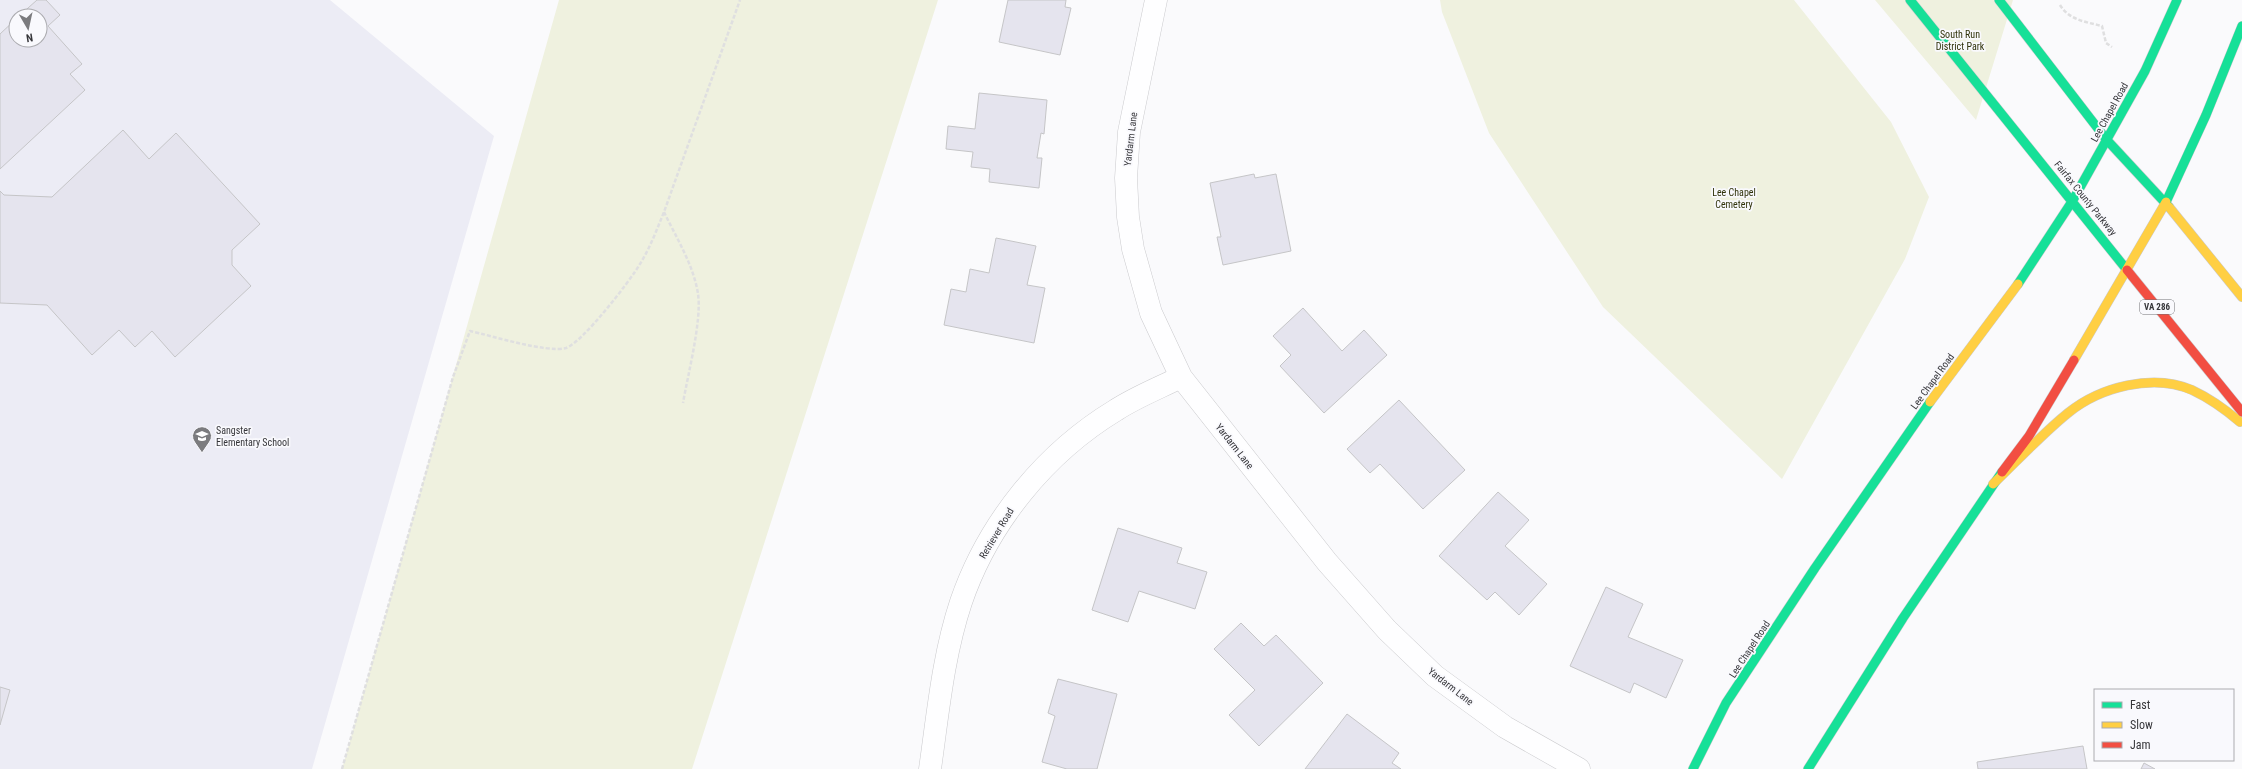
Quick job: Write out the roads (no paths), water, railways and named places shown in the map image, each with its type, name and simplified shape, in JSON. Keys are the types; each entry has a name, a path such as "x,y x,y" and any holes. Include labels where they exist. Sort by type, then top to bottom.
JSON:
{"main road":[{"name":"Fairfax County Parkway","path":"1910,0 2074,200 2242,412"},
{"path":"1999,0 2106,139 2166,203 2242,298"},
{"name":"Lee Chapel Road","path":"1693,769 1726,703 1811,574 1937,391 2011,294 2074,200 2106,139 2145,71 2177,0"},
{"path":"1808,769 1903,618 1993,484 2029,436 2128,270 2166,203 2206,115 2242,26"},
{"path":"1993,484 2070,412 2104,392 2133,384 2164,384 2191,390 2229,413 2242,424"}],"street":[{"name":"Yardarm Lane","path":"1156,0 1129,132 1126,178 1128,217 1133,249 1151,313 1181,377 1327,562 1387,630 1435,676 1505,726 1579,769"},
{"name":"Retriever Road","path":"930,769 946,661 961,602 980,559 996,529 1024,490 1049,462 1078,436 1116,409 1181,377"}],"place":[{"name":"Sangster Elementary School","path":"202,453"}],"park label":[{"name":"South Run District Park","path":"1960,40"},
{"name":"Lee Chapel Cemetery","path":"1734,198"}]}
